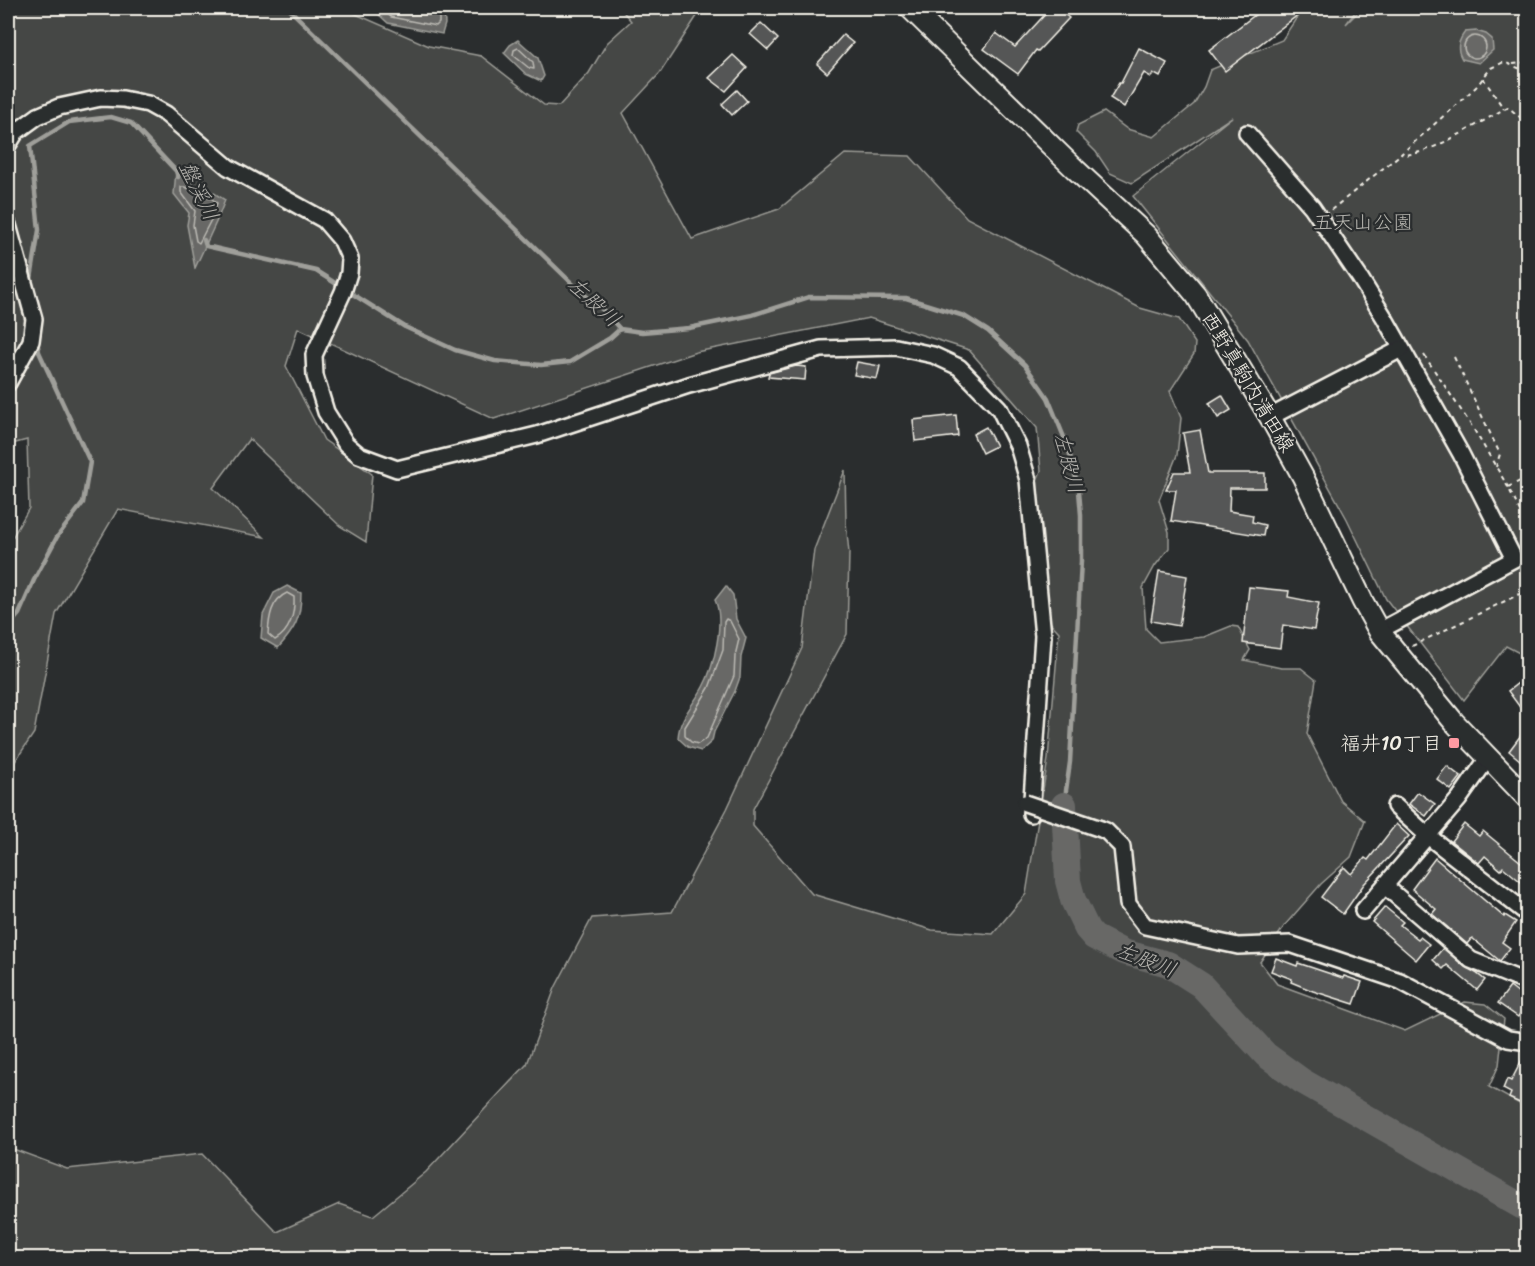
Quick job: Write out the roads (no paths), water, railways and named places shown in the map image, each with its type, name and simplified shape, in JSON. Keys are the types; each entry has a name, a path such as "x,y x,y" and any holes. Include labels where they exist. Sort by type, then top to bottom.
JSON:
{"main road":[{"name":"西野真駒内清田線","path":"910,8 1066,161 1146,235 1196,295 1270,417 1303,477 1379,631 1454,722 1527,800"}],"street":[{"path":"8,145 16,132 38,116 59,107 101,98 148,104 165,114 228,167 324,220 342,241 350,259 349,273 343,292 314,356 315,376 326,412 346,444 359,455 397,469 537,435 689,385 821,349 896,347 933,355 959,367 999,408 1018,446 1028,480 1043,636 1028,809 1107,831 1122,847 1128,904 1145,926 1238,946 1290,944 1400,981 1508,1039 1527,1041"},
{"path":"1246,133 1312,207 1360,278 1461,454 1514,559 1379,631"},
{"path":"8,225 34,319 31,341 8,383"},
{"path":"1270,417 1401,349"},
{"path":"1363,911 1459,799 1488,758"},
{"path":"1395,806 1428,836 1527,914"},
{"path":"1385,886 1471,960 1527,983"}],"water":[{"path":"362,8 444,8 445,24 442,34 388,23 376,12"},
{"path":"1476,31 1492,39 1493,50 1479,63 1462,59 1458,48 1465,32"},
{"path":"518,40 538,58 544,76 541,81 526,74 504,53"},
{"path":"176,171 192,184 225,200 195,268 187,225 189,213 174,194"},
{"path":"287,586 301,593 300,610 293,629 278,648 261,638 263,615 274,593"},
{"path":"726,586 733,595 736,619 746,638 741,657 740,677 735,691 714,732 712,741 701,751 688,747 678,738 679,731 711,668 717,644 719,620 715,600"}],"waterway":[{"name":"左股川","path":"288,8 579,290 603,310 620,329 642,332 689,328 752,315 809,297 906,298 964,316 988,331 1025,365 1048,398 1068,447 1079,491 1081,561 1070,762 1064,805"},
{"name":"盤渓川","path":"30,285 39,230 30,146 69,122 111,117 131,123 176,171 178,177"},
{"name":"盤渓川","path":"204,240 206,246 316,271 405,327 455,350 495,361 541,365 570,362 610,338 620,329"},
{"name":"盤渓川","path":"8,627 19,614 57,537 83,503 90,462 39,352 37,341"},
{"name":"左股川","path":"1064,805 1068,881 1073,900 1087,929 1094,937 1123,952 1168,964 1201,985 1266,1055 1302,1081 1528,1210"}],"place":[{"name":"福井10丁目","path":"1454,743"}],"park label":[{"name":"五天山公園","path":"1363,222"}]}
